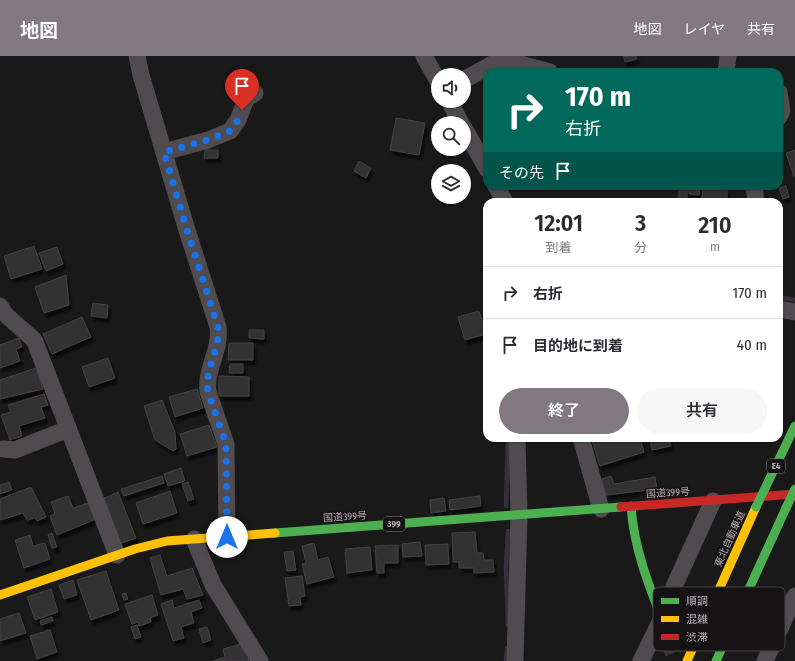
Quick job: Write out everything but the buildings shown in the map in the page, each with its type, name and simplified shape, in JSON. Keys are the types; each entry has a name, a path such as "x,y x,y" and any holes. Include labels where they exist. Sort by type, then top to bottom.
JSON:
{"main road":[{"name":"東北自動車道","path":"720,587 756,507 795,426"},
{"path":"750,587 795,489"},
{"name":"国道399号","path":"0,595 135,549 167,541 795,494"},
{"path":"631,506 631,524 653,596"},
{"name":"東北自動車道","path":"687,661 691,651"},
{"path":"716,661 721,651"}],"street":[{"path":"137,56 141,75 186,227 218,327 219,337 215,355 208,374 207,383 208,392 226,444 227,537"},
{"path":"424,56 431,68"},
{"path":"726,68 728,56"},
{"path":"484,68 494,63 509,61 535,68"},
{"path":"471,75 483,69"},
{"path":"164,152 208,140 230,131 238,120 246,99 255,93"},
{"path":"471,140 483,162"},
{"path":"0,306 6,315 35,342 117,556"},
{"path":"783,310 795,312"},
{"path":"3,449 15,450 68,429"},
{"path":"515,661 519,515 517,442"},
{"path":"582,442 601,509"},
{"path":"675,587 713,501"},
{"path":"194,539 213,585 260,661"},
{"path":"785,618 795,596"},
{"path":"641,661 653,642"},
{"path":"765,661 770,651"}],"waterway":[{"path":"783,298 795,300"},
{"path":"506,506 508,442"},
{"path":"508,531 506,568 508,625"},
{"path":"506,661 507,648"}],"tunnel":[{"path":"676,651 680,661"}],"traffic: fast":[{"path":"756,507 795,426"},
{"path":"786,508 795,489"},
{"path":"631,506 639,555 653,596"},
{"path":"275,533 621,507"},
{"path":"750,587 786,508"},
{"path":"716,661 721,651"}],"traffic: slow":[{"path":"720,587 756,507"},
{"path":"0,595 135,549 167,541 275,533"},
{"path":"687,661 691,651"}],"traffic: jam":[{"path":"621,507 795,494"}],"route":[{"path":"227,537 226,444 216,418 208,392 207,383 208,374 215,355 219,337 218,327 164,152 208,140 230,131 238,120 242,110"}]}
